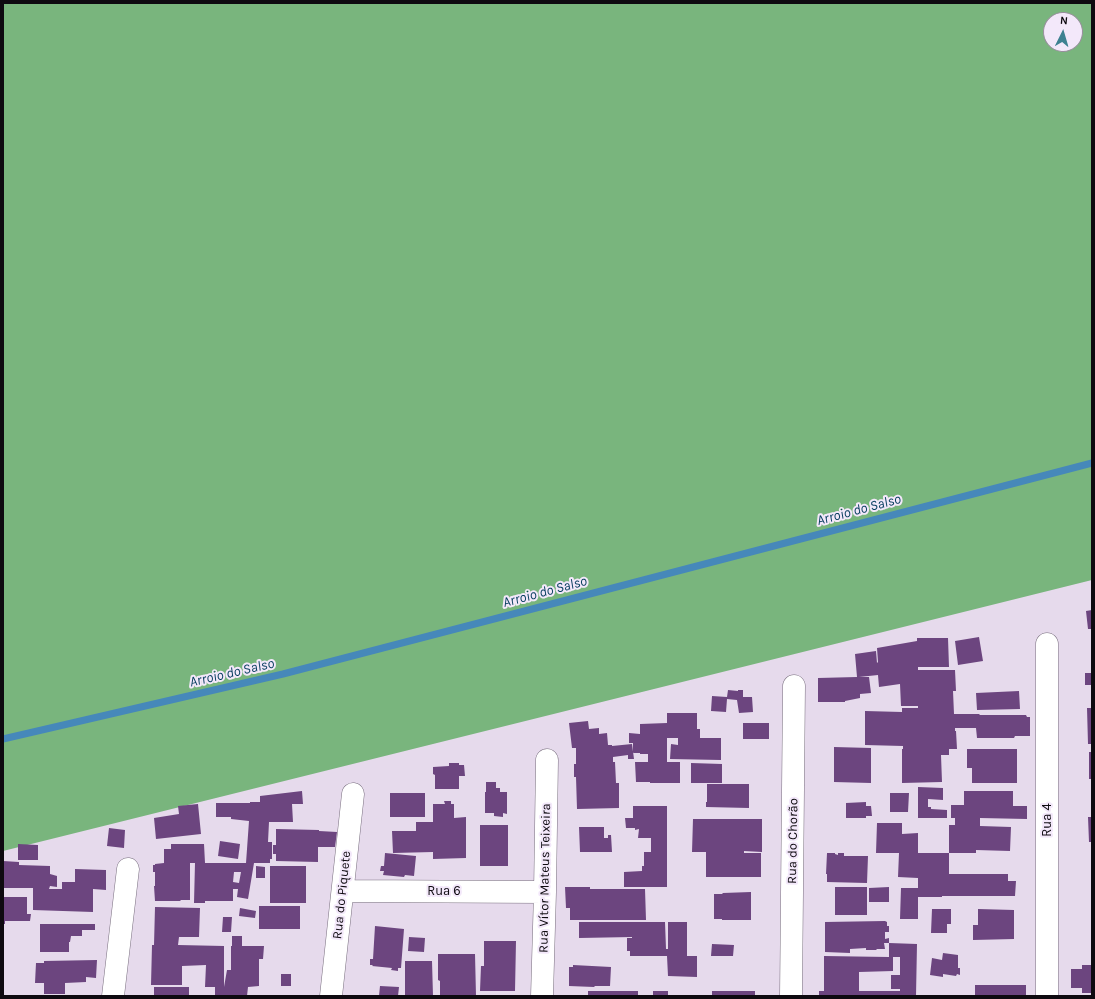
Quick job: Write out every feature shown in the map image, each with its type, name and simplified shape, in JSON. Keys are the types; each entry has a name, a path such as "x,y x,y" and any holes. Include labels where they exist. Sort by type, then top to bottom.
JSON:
{"street":[{"name":"Rua 4","path":"1047,644 1047,996"},
{"name":"Rua do Chorão","path":"791,996 794,686"},
{"name":"Rua Vítor Mateus Teixeira","path":"542,996 547,760"},
{"name":"Rua do Piquete","path":"331,996 353,794"},
{"path":"113,996 128,869"},
{"name":"Rua 6","path":"343,891 545,892"}],"green space":[{"path":"3,3 1092,3 1092,580 3,851"}],"building":[{"path":"1092,610 1092,629 1088,629 1086,611"},
{"path":"979,637 983,661 958,665 955,641"},
{"path":"917,638 948,638 949,667 918,667 918,670 955,670 956,691 953,691 954,714 1026,715 1027,717 1030,717 1030,736 1015,736 1014,738 977,738 976,728 955,728 957,749 949,749 949,755 941,755 942,782 902,783 903,746 865,745 865,711 902,712 902,708 918,708 918,706 901,706 900,684 879,687 878,675 859,677 869,677 871,693 860,694 860,698 845,702 818,702 818,678 857,677 855,654 876,651 877,663 877,648 917,641"},
{"path":"1085,673 1092,673 1092,685 1085,685"},
{"path":"728,690 743,690 743,697 752,697 753,712 739,713 737,700 727,699 726,712 711,711 712,696 727,697"},
{"path":"1019,691 1020,709 977,710 976,693"},
{"path":"1087,708 1092,708 1092,744 1088,744"},
{"path":"667,713 697,713 697,729 700,729 700,738 721,738 721,760 670,759 671,744 678,745 678,738 667,738 667,762 680,762 680,783 636,782 635,762 648,762 648,754 633,753 633,743 629,743 629,733 640,734 640,724 667,723"},
{"path":"588,721 589,729 599,728 599,734 607,733 608,745 632,744 634,759 628,759 628,755 613,757 613,762 615,762 616,783 619,783 619,808 577,809 576,777 574,777 576,748 572,748 569,723"},
{"path":"743,723 769,723 769,739 743,739"},
{"path":"834,747 871,748 871,783 834,782"},
{"path":"967,749 1017,749 1017,783 972,783 972,768 967,768"},
{"path":"1089,752 1092,752 1092,779 1089,779"},
{"path":"449,763 459,763 459,765 464,765 465,776 459,776 459,789 435,789 435,775 433,774 433,767 449,766"},
{"path":"691,763 722,764 722,783 691,783"},
{"path":"486,782 496,782 496,788 500,788 500,792 507,792 507,814 503,813 503,817 494,816 494,813 485,813"},
{"path":"707,784 749,784 749,808 706,807"},
{"path":"918,787 943,788 943,800 928,799 928,807 931,807 931,809 947,810 947,818 918,818"},
{"path":"302,791 303,804 292,804 293,822 269,822 268,842 272,842 272,859 270,859 270,863 254,863 248,899 237,897 238,889 233,889 233,901 205,901 205,903 194,903 195,863 190,863 190,900 155,901 155,872 153,872 153,865 164,863 164,849 171,849 171,844 204,844 205,863 246,863 249,821 231,819 231,817 216,817 216,803 260,802 260,796","holes":["234,872 241,872 239,883 233,882"]},
{"path":"964,791 1013,791 1013,806 1027,806 1027,819 980,818 980,826 1011,827 1010,851 976,850 976,853 949,853 949,825 955,825 955,818 951,818 951,805 964,805"},
{"path":"390,793 425,793 425,817 390,817"},
{"path":"890,793 909,793 908,812 890,812"},
{"path":"444,801 451,801 451,804 454,804 454,818 466,817 466,858 433,859 433,852 393,853 392,831 416,831 416,822 433,822 433,804 445,804"},
{"path":"866,802 866,806 871,806 872,816 866,816 866,818 846,818 846,803"},
{"path":"198,804 201,834 156,839 154,818 179,814 178,806"},
{"path":"633,806 667,806 667,887 624,887 624,872 642,871 642,866 644,866 644,852 651,852 651,838 638,838 639,829 635,830 635,828 626,828 625,818 633,818"},
{"path":"1088,817 1092,817 1092,842 1089,842"},
{"path":"693,819 762,819 762,852 744,851 744,853 761,853 761,877 706,877 706,852 692,852"},
{"path":"877,823 902,823 902,834 918,833 918,853 949,853 949,874 1008,874 1008,881 1016,881 1015,896 918,897 918,919 900,919 901,888 918,888 918,878 898,877 899,853 876,853"},
{"path":"480,825 508,825 508,866 480,866"},
{"path":"579,827 604,827 604,838 608,838 608,835 611,835 612,852 580,852"},
{"path":"109,828 125,830 124,848 107,846"},
{"path":"276,829 337,832 335,847 318,847 318,862 276,861 276,854 273,854 273,845 276,845"},
{"path":"220,841 240,844 238,859 218,856"},
{"path":"18,844 38,845 38,860 18,860"},
{"path":"385,853 416,856 414,876 405,875 404,877 383,875 384,871 380,871 381,866 384,866"},
{"path":"827,853 835,853 838,855 838,853 844,853 844,856 868,856 867,883 827,882"},
{"path":"3,861 19,862 19,865 50,866 50,874 57,876 57,887 50,886 49,889 62,889 62,882 75,882 75,869 106,870 106,890 93,889 93,912 33,910 33,888 3,888"},
{"path":"256,866 265,867 265,878 256,878"},
{"path":"270,866 306,866 306,903 270,903"},
{"path":"565,887 590,887 590,889 645,889 646,920 570,920 570,908 566,908"},
{"path":"835,887 867,887 867,915 835,915"},
{"path":"889,887 889,902 869,902 869,888"},
{"path":"751,892 751,920 714,919 714,894"},
{"path":"3,897 27,897 27,914 31,914 30,921 5,921 5,924 3,924"},
{"path":"259,906 300,906 300,929 259,929"},
{"path":"155,907 200,908 199,937 179,937 178,945 224,946 224,987 227,970 231,970 232,936 242,936 242,946 264,946 263,959 259,959 259,986 248,987 247,996 215,996 215,987 205,987 206,965 182,966 182,985 151,985"},
{"path":"240,908 256,911 255,918 239,916"},
{"path":"932,909 951,909 951,924 947,924 947,933 931,933"},
{"path":"978,909 1014,910 1014,939 973,940 973,925 978,925"},
{"path":"223,917 232,917 231,932 222,932"},
{"path":"579,922 665,922 666,949 668,949 668,922 687,922 687,956 697,956 697,977 668,976 667,956 630,956 630,951 627,951 627,938 632,937 579,938"},
{"path":"825,922 887,922 887,926 889,926 889,932 885,932 885,939 889,938 889,943 884,943 885,949 850,949 850,953 825,952"},
{"path":"40,924 95,924 95,930 82,930 82,936 71,936 69,942 69,952 40,952"},
{"path":"375,926 404,929 401,968 398,968 398,971 391,970 392,968 370,965 370,959 373,959"},
{"path":"409,937 425,938 424,952 408,951"},
{"path":"484,941 516,941 515,991 480,991 481,966 484,966"},
{"path":"889,943 917,944 916,996 819,996 819,991 824,991 824,956 889,957","holes":["893,957 900,957 900,975 891,975 891,989 900,989 900,991 859,991 859,972 893,971"]},
{"path":"712,944 734,945 733,956 711,956"},
{"path":"943,953 958,955 958,968 960,968 960,975 957,974 956,976 943,974 943,977 930,975 932,958 942,960"},
{"path":"438,954 475,954 476,996 440,996 440,981 438,980"},
{"path":"97,960 96,978 86,977 86,982 65,983 65,994 44,994 44,983 35,983 36,963 44,963 44,961"},
{"path":"405,961 432,961 433,996 405,996"},
{"path":"573,965 611,967 610,986 569,986 569,967 573,967"},
{"path":"1082,965 1092,965 1092,993 1082,993 1082,988 1071,988 1071,969 1082,969"},
{"path":"281,974 291,974 291,986 281,986"},
{"path":"975,985 1026,985 1026,996 975,996"},
{"path":"380,986 399,987 398,996 379,996"},
{"path":"154,987 189,987 189,996 154,996"},
{"path":"588,991 638,991 638,996 588,996"},
{"path":"653,991 668,991 668,996 653,996"},
{"path":"712,991 755,991 755,996 712,996"}],"waterway":[{"name":"Arroio do Salso","path":"3,739 283,674 1092,463"}]}
